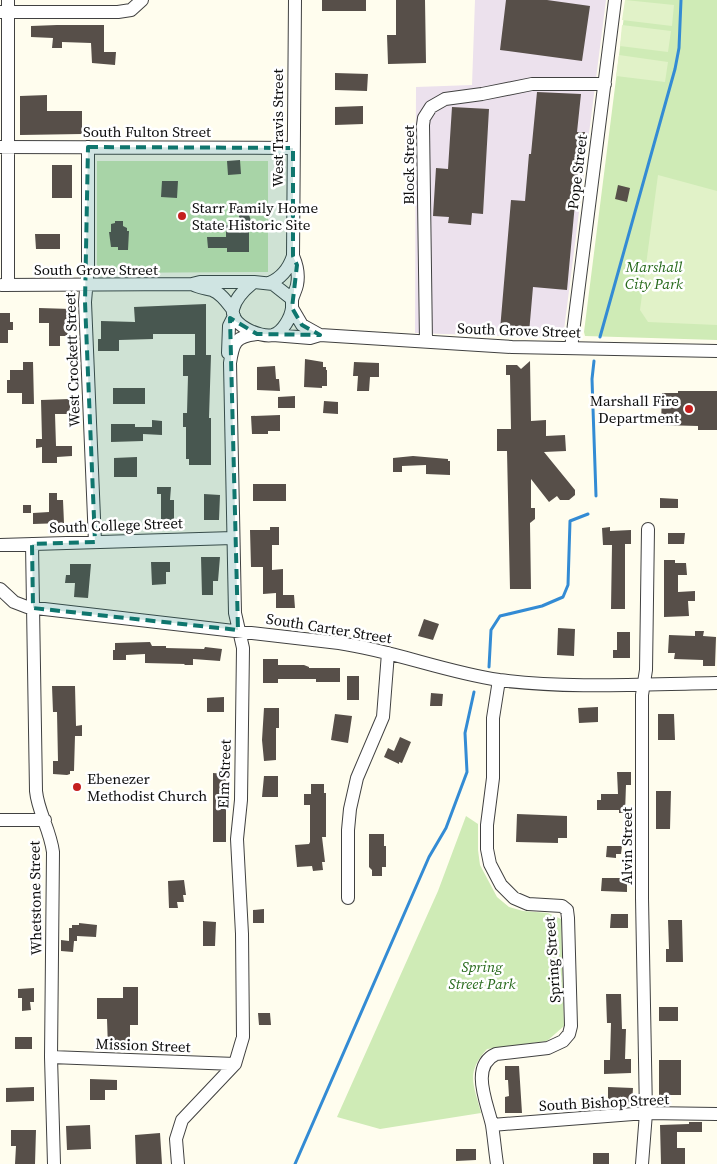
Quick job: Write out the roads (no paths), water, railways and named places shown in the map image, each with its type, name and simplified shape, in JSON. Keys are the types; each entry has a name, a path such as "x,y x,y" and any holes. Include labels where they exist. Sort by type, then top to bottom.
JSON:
{"street":[{"path":"4,285 5,8 118,12 131,10 142,0"},
{"name":"West Travis Street","path":"292,303 297,286 297,265 293,256 295,0"},
{"name":"Pope Street","path":"571,348 615,0"},
{"name":"Block Street","path":"426,342 423,125 427,112 436,102 445,99 521,86 545,83 605,84"},
{"name":"South Fulton Street","path":"4,147 293,148"},
{"name":"West Crockett Street","path":"88,147 88,266 85,302 95,542"},
{"path":"292,303 285,324 273,335 257,334 244,328 233,313 240,294 254,282 269,282 277,279 285,272 293,256"},
{"name":"South Grove Street","path":"4,285 254,282"},
{"path":"269,282 281,289 292,303 302,325 320,335"},
{"name":"South Grove Street","path":"192,284 201,289 213,290 218,293 233,313"},
{"name":"Elm Street","path":"230,362 228,354 229,326 233,313"},
{"name":"Elm Street","path":"178,1164 176,1139 182,1120 234,1064 241,1044 243,1027 242,934 237,839 240,800 242,648 234,613 230,362 233,347 238,340 244,336 257,334"},
{"name":"South Grove Street","path":"273,335 310,338 320,335 495,347 717,351"},
{"name":"Alvin Street","path":"642,1164 646,1113 642,898 642,695 646,670 648,529"},
{"name":"South College Street","path":"0,546 233,538"},
{"name":"Whetstone Street","path":"32,544 36,790 38,806 50,834 53,852 51,1057 54,1164"},
{"name":"South Carter Street","path":"0,589 20,605 33,608 339,643 499,680 561,684 717,683"},
{"path":"348,898 348,830 350,809 357,778 383,717 388,653"},
{"name":"Spring Street","path":"497,1164 492,1125 481,1080 486,1063 490,1057 496,1054 548,1048 556,1045 569,1034 572,1016 567,910 562,906 528,904 514,898 501,885 489,858 487,833 492,778 493,718 499,680"},
{"path":"0,820 45,820"},
{"name":"Mission Street","path":"51,1057 234,1064"},
{"name":"South Bishop Street","path":"492,1125 646,1113 717,1114"}],"waterway":[{"path":"600,337 675,69 679,48 681,0"},
{"path":"594,361 592,379 596,496"},
{"path":"489,667 491,630 500,616 542,606 563,597 568,585 570,521 588,514"},
{"path":"295,1164 429,857 446,828 467,772 465,733 474,692"}],"place":[{"name":"Starr Family Home State Historic Site","path":"182,216"},
{"name":"Marshall Fire Department","path":"689,409"},
{"name":"Ebenezer Methodist Church","path":"77,787"}],"park label":[{"name":"Marshall City Park","path":"654,274"},
{"name":"Spring Street Park","path":"482,974"}]}
